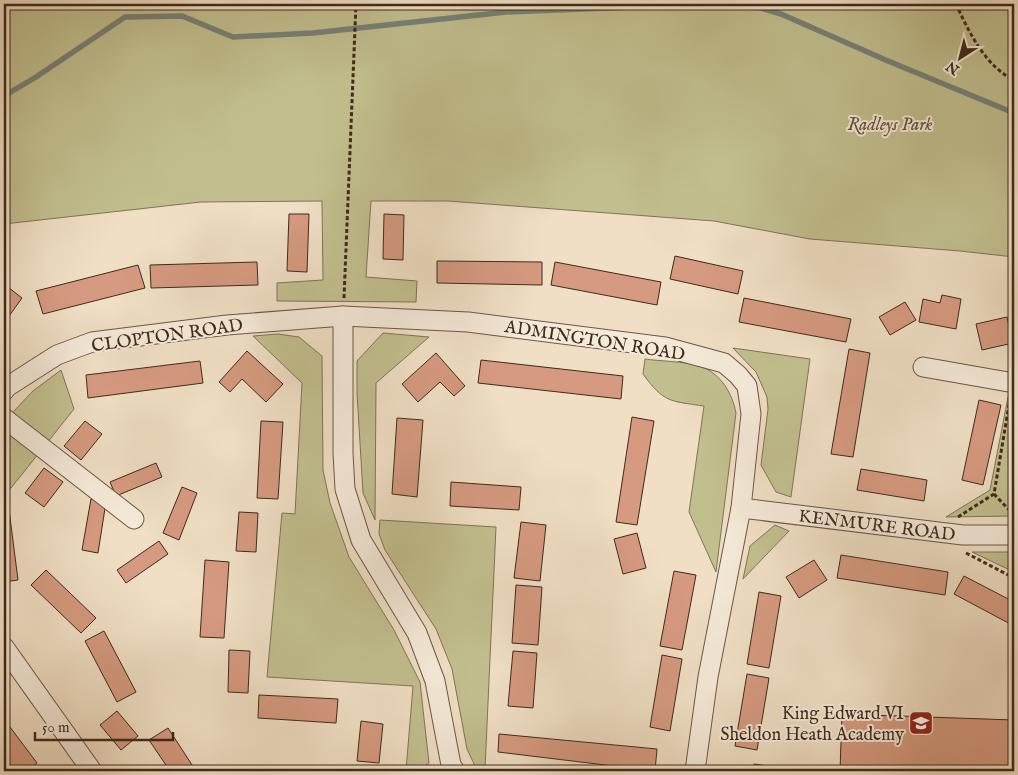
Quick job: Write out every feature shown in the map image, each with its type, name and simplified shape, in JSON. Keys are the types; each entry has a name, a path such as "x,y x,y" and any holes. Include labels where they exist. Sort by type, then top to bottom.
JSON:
{"street":[{"name":"CLOPTON ROAD","path":"4,391 7,387 57,355 92,342 227,326 343,316"},
{"name":"ADMINGTON ROAD","path":"343,316 468,322 627,341 665,347 724,363 738,374 747,386 751,414 741,508 708,677 695,771"},
{"path":"343,316 343,453 345,489 361,540 417,634 435,681 450,769"},
{"path":"923,367 1013,383"},
{"path":"4,418 134,519"},
{"name":"KENMURE ROAD","path":"741,508 963,535 1014,535"},
{"path":"4,647 92,771"}],"path":[{"path":"343,316 356,4"},
{"path":"956,4 975,43 1004,75 1014,80"},
{"path":"934,532 994,494 1013,383"},
{"path":"994,494 1014,515"},
{"path":"961,550 1014,578"}],"green space":[{"name":"Radleys Park","path":"4,4 1014,4 1014,257 810,239 714,221 448,201 371,201 366,277 417,281 416,302 277,301 277,283 323,280 322,201 201,202 4,224"},
{"path":"383,333 429,337 376,383 375,520 363,493 357,361"},
{"path":"278,334 299,337 322,356 323,470 330,503 349,557 394,630 420,682 429,763 418,771 406,771 413,686 267,677 282,513 295,514 302,383 253,336"},
{"path":"733,348 810,359 791,497 776,492 761,465 768,409 767,397 756,372"},
{"path":"645,359 703,367 721,380 729,392 734,406 736,413 716,572 689,512 704,406 675,401 663,396 643,374"},
{"path":"61,370 74,409 11,488 4,489 4,425 13,412 33,391"},
{"path":"1008,397 1014,398 1014,516 946,517 990,490"},
{"path":"380,520 496,527 485,769 501,771 480,771 474,764 467,749 452,669 436,629 385,550 379,534"},
{"path":"775,525 789,531 743,579 750,546"},
{"path":"972,552 1014,552 1014,572"}],"building":[{"path":"289,214 309,214 307,272 287,271"},
{"path":"384,214 404,215 403,260 383,259"},
{"path":"675,256 743,271 738,294 670,279"},
{"path":"437,261 542,262 542,285 437,283"},
{"path":"257,262 258,285 151,288 150,265"},
{"path":"555,262 661,282 657,305 551,285"},
{"path":"138,265 145,288 43,314 36,291"},
{"path":"4,284 22,298 4,323"},
{"path":"942,295 961,299 956,329 919,322 923,299 940,303"},
{"path":"744,298 851,319 846,342 739,322"},
{"path":"905,302 916,320 890,335 879,317"},
{"path":"1007,317 1013,343 982,350 976,324"},
{"path":"849,349 870,353 853,457 831,454"},
{"path":"247,351 283,384 266,402 242,379 230,392 219,382"},
{"path":"436,353 465,386 454,396 440,382 418,402 402,384"},
{"path":"481,360 623,376 621,399 478,383"},
{"path":"200,361 203,383 88,398 86,375"},
{"path":"979,400 1001,405 983,485 962,480"},
{"path":"632,417 654,421 637,525 616,522"},
{"path":"397,418 423,420 417,497 392,494"},
{"path":"85,421 102,434 81,460 64,446"},
{"path":"261,421 283,422 278,499 257,498"},
{"path":"156,463 162,477 116,496 110,482"},
{"path":"44,468 63,482 44,507 25,493"},
{"path":"861,469 927,480 924,501 857,490"},
{"path":"451,482 521,487 519,510 450,506"},
{"path":"182,487 197,493 179,540 163,533"},
{"path":"91,499 106,502 98,553 82,550"},
{"path":"8,502 18,580 4,582 4,503"},
{"path":"239,512 258,513 256,552 236,551"},
{"path":"521,522 546,525 540,581 514,578"},
{"path":"637,533 646,568 623,574 614,539"},
{"path":"159,541 168,554 126,583 117,570"},
{"path":"841,555 948,572 945,595 837,578"},
{"path":"205,560 229,562 224,638 200,637"},
{"path":"814,560 827,580 799,598 786,577"},
{"path":"46,570 96,618 81,633 31,585"},
{"path":"674,571 696,575 682,650 660,646"},
{"path":"964,576 1014,602 1014,626 954,594"},
{"path":"516,585 542,587 538,645 512,643"},
{"path":"759,592 781,596 769,668 747,664"},
{"path":"104,631 136,692 117,702 85,641"},
{"path":"229,650 250,651 248,693 228,692"},
{"path":"513,651 537,653 533,708 508,706"},
{"path":"662,655 682,659 670,731 650,727"},
{"path":"747,674 769,678 757,750 735,746"},
{"path":"259,695 338,699 336,723 258,718"},
{"path":"117,711 138,736 121,750 100,725"},
{"path":"842,714 1014,720 1014,771 840,771"},
{"path":"4,719 37,763 26,771 15,771 4,756"},
{"path":"361,721 383,724 379,763 357,761"},
{"path":"168,728 196,771 170,771 149,740"},
{"path":"499,734 657,749 655,771 498,752"},
{"path":"754,764 775,767 774,771 753,771"}],"waterway":[{"path":"4,96 36,77 125,17 182,16 233,37 313,33 506,12 632,7 652,4"},
{"path":"747,4 781,14 1014,113"}],"place":[{"name":"King Edward VI Sheldon Heath Academy","path":"921,723"}]}
